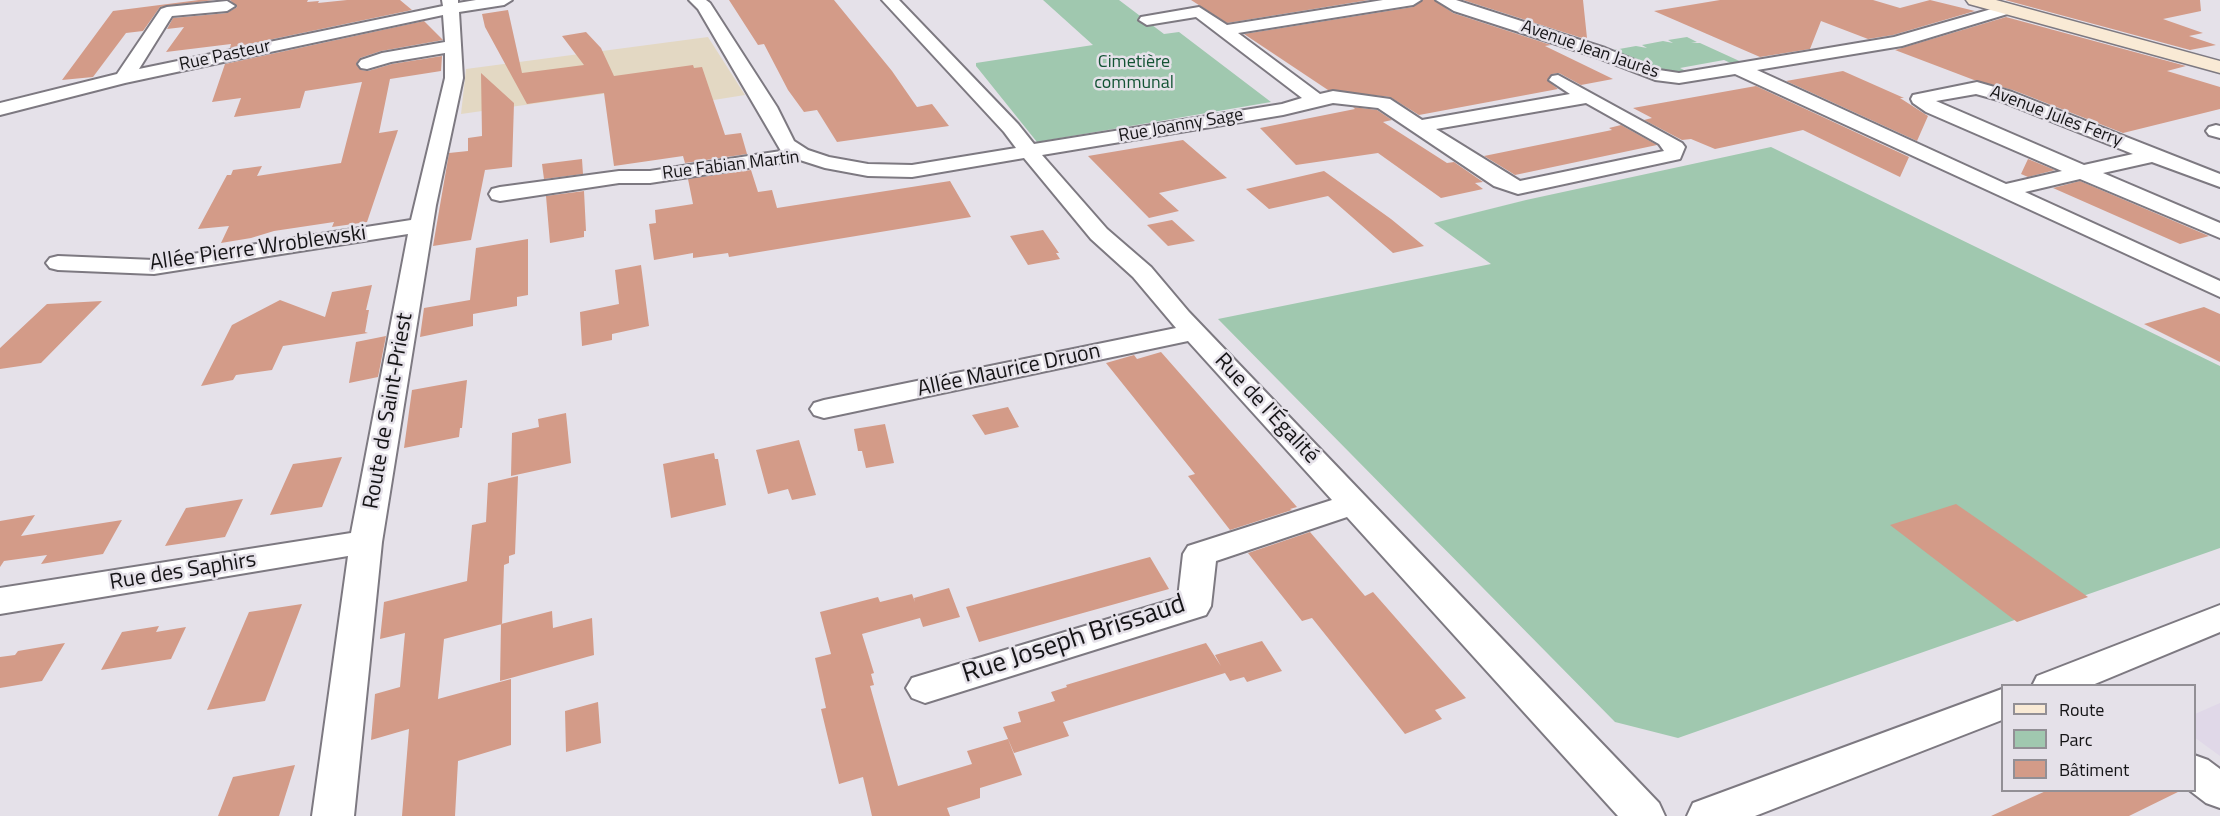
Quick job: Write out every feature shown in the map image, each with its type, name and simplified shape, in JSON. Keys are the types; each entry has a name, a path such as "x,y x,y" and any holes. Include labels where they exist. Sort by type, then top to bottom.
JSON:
{"main road":[{"path":"1975,0 2005,5 2220,67"}],"street":[{"name":"Rue Pasteur","path":"0,109 124,78 450,4 504,0"},
{"path":"696,0 704,6 767,107 786,145 801,154"},
{"name":"Rue de l'Égalité","path":"890,0 1011,128 1043,170 1100,234 1142,272 1194,332 1644,816"},
{"path":"1224,30 1359,4 1413,0"},
{"name":"Avenue Jean Jaurès","path":"1444,0 1460,8 1599,52 1656,75 1679,78 1896,42 2005,5"},
{"name":"Route de Saint-Priest","path":"333,816 366,542 422,225 454,78 450,4"},
{"path":"124,78 167,12 227,6"},
{"path":"1147,20 1199,12 1311,96"},
{"path":"367,64 388,57 454,46"},
{"path":"1739,69 2220,290"},
{"path":"1558,80 1588,97"},
{"name":"Avenue Jules Ferry","path":"2220,181 2005,96 1977,88 1920,99 1933,108 2220,231"},
{"name":"Rue Joanny Sage","path":"1031,153 1283,109 1311,96 1383,103 1502,181 1518,188 1673,155 1675,147 1666,140 1588,97"},
{"path":"1419,126 1588,97"},
{"name":"Rue Fabian Martin","path":"500,194 619,177 650,177 801,154 825,162 868,170 912,171 1031,153"},
{"name":"Avenue Jules Ferry","path":"2003,191 2154,155"},
{"name":"Allée Pierre Wroblewski","path":"58,263 154,267 422,225"},
{"name":"Allée Maurice Druon","path":"824,410 1194,332"},
{"name":"Rue Joseph Brissaud","path":"925,688 1194,606 1200,554 1354,504"},
{"name":"Rue des Saphirs","path":"0,601 366,542"},
{"path":"2067,683 2220,618"},
{"path":"1708,816 2001,704"},
{"path":"2196,773 2220,791"}],"shaded area":[{"path":"708,37 745,95 613,116 609,93 461,114 466,69"},
{"path":"2220,703 2220,756 2196,738 2196,714"}],"green space":[{"name":"Cimetière communal","path":"1043,0 1119,0 1164,34 1179,32 1271,102 1037,142 976,66 976,63 1093,45"},
{"path":"1687,37 1697,42 1691,43 1700,43 1746,64 1737,66 1724,60 1680,68 1692,74 1666,74 1608,51 1636,46 1647,48 1642,45 1663,41 1673,43 1668,40"},
{"path":"1771,147 2220,366 2220,548 1678,738 1615,722 1218,319 1491,264 1434,223 1526,200"}],"building":[{"path":"214,0 160,7 143,31 126,33 93,77 62,80 113,11"},
{"path":"230,0 308,0 307,2 319,1 318,3 347,0 400,0 412,10 230,48 231,44 166,52 184,27 167,29 173,18 227,13 237,7"},
{"path":"729,0 834,0 892,71 917,107 932,104 949,126 837,142 817,110 804,112 788,90 764,44 758,45"},
{"path":"1191,0 1369,0 1227,23"},
{"path":"1423,0 1434,0 1453,13 1551,45 1545,46 1613,79 1581,85 1559,73 1552,74 1547,80 1558,89 1419,115 1390,97 1328,90 1244,34 1413,7"},
{"path":"1463,0 1583,0 1587,38 1582,38"},
{"path":"1720,0 1873,0 1900,8 1930,0 1975,11 1893,35 1868,39 1821,21 1810,49 1760,57 1654,11"},
{"path":"2005,0 2200,0 2201,11 2163,19 2203,33 2189,36 2216,45 2190,50"},
{"path":"508,10 522,73 584,65 562,36 586,32 601,48 614,76 693,65 694,68 702,67 725,135 741,133 747,154 685,163 683,156 614,166 604,93 527,104 485,27 482,14"},
{"path":"2006,17 2186,66 2167,71 2220,87 2220,109 2123,133 2013,90 1974,80 1895,50"},
{"path":"424,21 443,40 381,51 360,58 356,64 361,70 368,71 392,64 442,56 441,71 390,79 379,133 398,130 367,222 332,227 334,222 274,231 221,243 229,226 198,229 227,175 231,175 233,170 262,166 257,176 341,163 362,82 305,91 300,108 234,117 241,98 212,102 225,64"},
{"path":"1843,71 1904,98 1900,98 1928,116 1917,141 1786,81"},
{"path":"481,73 514,103 512,167 485,170 471,240 433,246 449,153 468,151 468,138 482,136"},
{"path":"1756,86 1909,157 1900,177 1803,130 1715,149 1691,139 1682,140 1644,120 1652,118 1633,108"},
{"path":"1353,107 1377,110 1392,120 1383,122 1447,163 1454,162 1483,182 1475,183 1483,189 1441,198 1378,153 1296,165 1260,128 1355,109"},
{"path":"1621,125 1657,145 1515,175 1484,156 1612,130 1609,128"},
{"path":"1183,140 1227,178 1159,193 1179,211 1149,218 1088,156"},
{"path":"582,159 583,174 544,179 542,164"},
{"path":"2028,159 2055,170 2028,177 2021,174"},
{"path":"751,170 758,192 772,190 777,208 950,181 971,217 729,257 728,253 693,258 693,253 654,260 649,224 656,223 655,210 693,204 688,179"},
{"path":"1324,171 1391,219 1424,246 1393,253 1328,196 1269,209 1246,189"},
{"path":"2080,181 2209,236 2180,244 2053,188"},
{"path":"584,191 586,231 584,231 584,237 550,243 546,196"},
{"path":"1172,220 1195,241 1168,246 1147,225"},
{"path":"1043,230 1059,253 1056,253 1060,259 1028,265 1010,236"},
{"path":"528,239 528,295 517,297 517,306 473,314 473,326 420,337 424,308 470,300 476,248"},
{"path":"641,265 649,326 612,334 612,340 582,346 580,312 619,304 615,270"},
{"path":"372,285 366,310 369,310 365,332 368,333 283,346 272,370 236,375 233,380 201,386 232,325 280,300 325,317 332,292"},
{"path":"102,301 41,363 0,369 0,348 47,304"},
{"path":"2204,307 2220,314 2220,362 2144,324"},
{"path":"386,336 378,377 349,383 356,342"},
{"path":"1161,352 1297,507 1230,530 1188,476 1195,474 1106,363 1134,355 1137,359"},
{"path":"467,380 459,437 404,448 412,390"},
{"path":"1008,407 1019,427 985,435 972,415"},
{"path":"566,413 571,463 511,476 512,433 539,427 538,419"},
{"path":"885,424 894,463 866,468 862,451 858,451 854,429"},
{"path":"799,440 816,495 792,500 788,489 768,494 756,450"},
{"path":"714,453 715,459 718,459 726,505 671,518 663,464"},
{"path":"342,457 322,507 270,515 293,464"},
{"path":"518,476 515,554 509,556 509,563 504,565 502,624 444,639 438,699 511,679 511,745 458,761 455,816 402,816 409,729 371,740 375,694 400,687 405,633 380,639 384,602 467,581 472,525 486,522 488,483"},
{"path":"243,499 225,537 165,546 186,508"},
{"path":"1956,504 2088,597 2017,622 1890,525"},
{"path":"35,515 21,536 122,520 103,554 41,564 47,555 4,561 0,567 0,521"},
{"path":"1310,532 1365,596 1373,592 1466,698 1435,710 1442,719 1405,734 1312,618 1302,621 1248,553"},
{"path":"1150,557 1169,589 979,642 966,607"},
{"path":"949,588 960,617 923,627 920,618 862,634 874,673 871,674 874,685 870,686 898,786 972,764 967,751 1008,739 1022,775 980,788 980,798 947,808 950,816 872,816 863,777 839,784 821,709 826,708 815,658 831,654 820,612 878,597 880,602 912,594 915,602 914,598"},
{"path":"302,604 265,701 207,710 249,612"},
{"path":"552,611 553,628 592,618 594,655 500,681 501,624"},
{"path":"159,626 156,632 186,627 171,659 101,670 122,632"},
{"path":"1262,641 1282,671 1247,682 1244,677 1230,681 1225,673 1063,722 1069,736 1014,753 1003,727 1021,722 1018,712 1055,701 1051,692 1067,687 1066,685 1206,643 1221,666 1215,655"},
{"path":"65,643 42,681 0,688 0,657 15,655 18,651"},
{"path":"598,702 601,743 566,752 565,711"},
{"path":"295,765 279,816 218,816 233,777"},
{"path":"2044,792 2178,792 2129,816 1991,816"}]}
